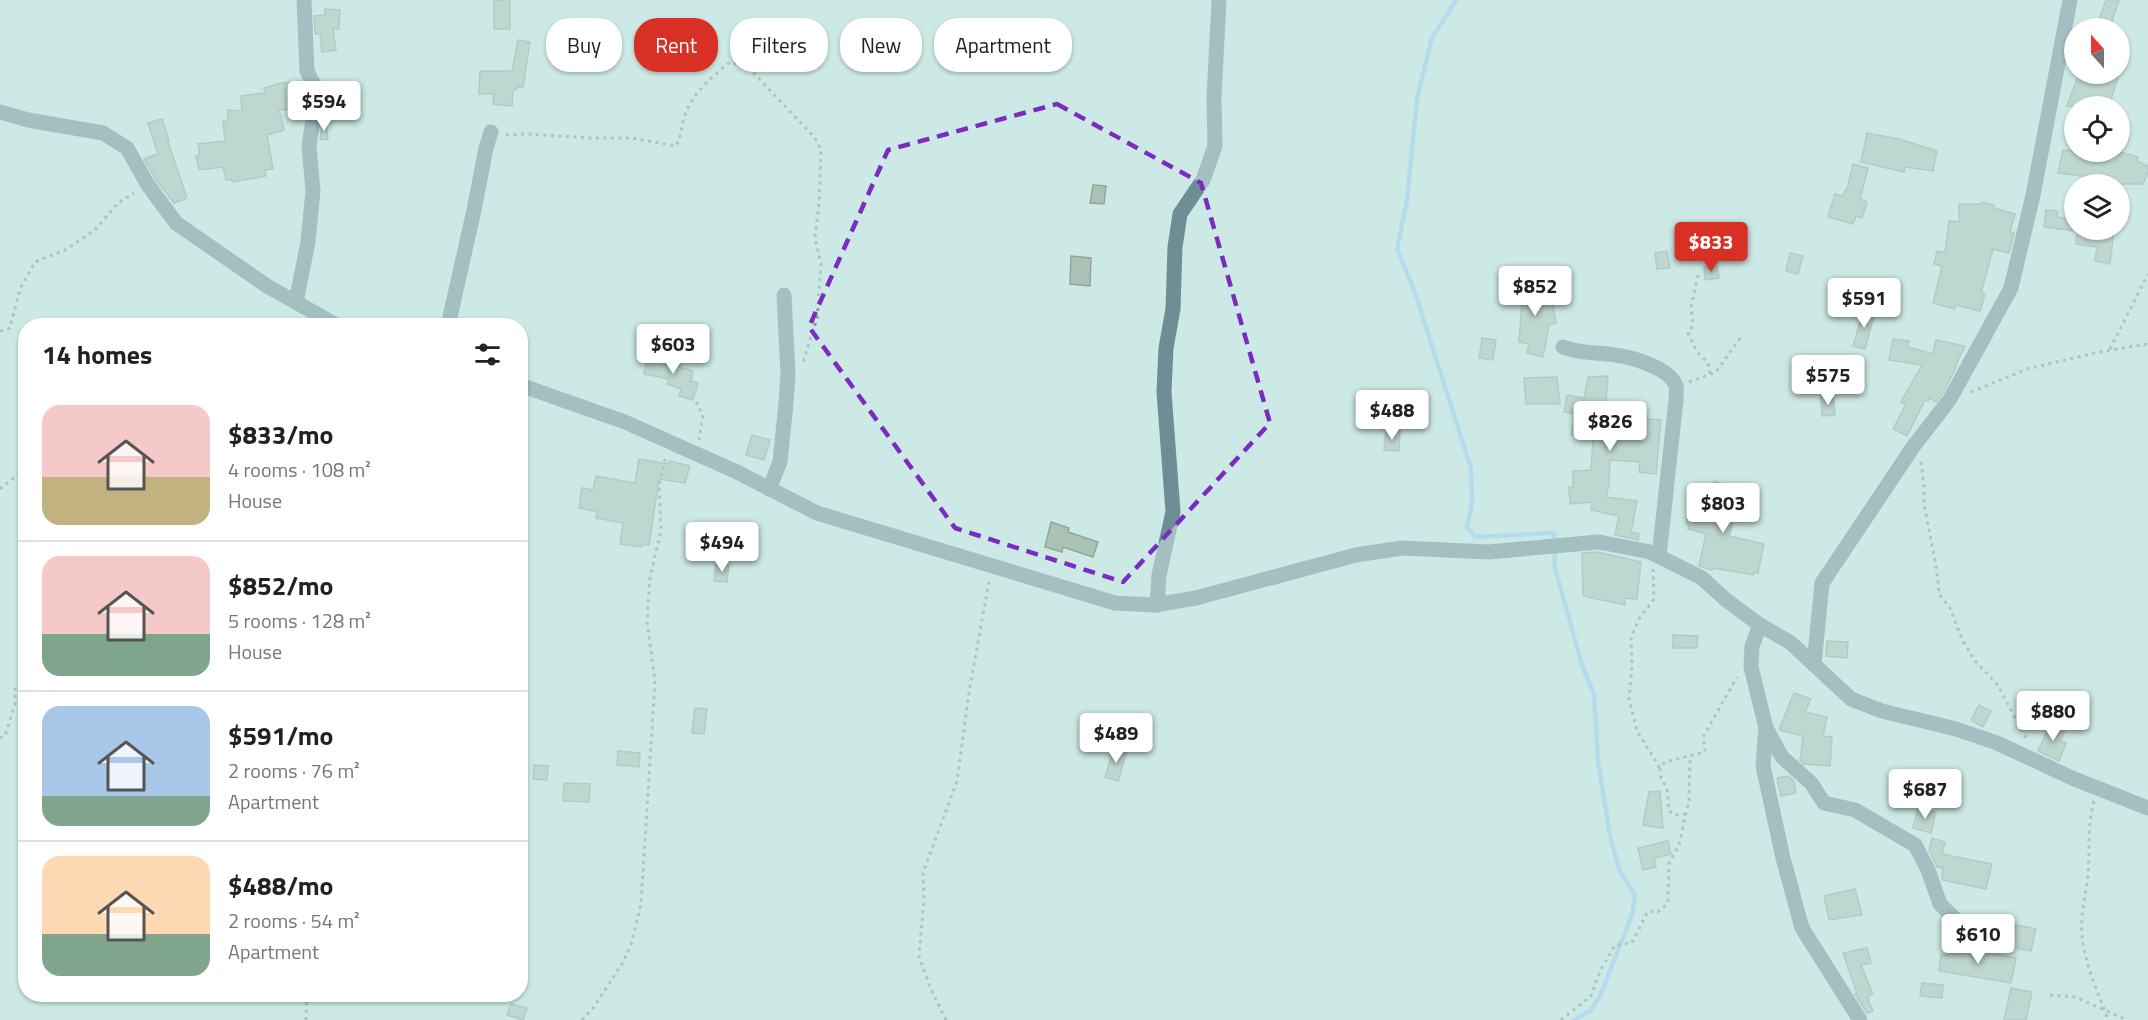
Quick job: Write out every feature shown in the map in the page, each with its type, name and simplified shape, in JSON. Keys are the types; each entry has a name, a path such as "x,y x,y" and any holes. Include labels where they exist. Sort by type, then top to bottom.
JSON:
{"street":[{"path":"296,302 308,242 312,191 309,146 315,106 314,85 307,71 304,0"},
{"path":"1157,605 1160,575 1173,512 1164,392 1166,348 1173,309 1175,247 1180,214 1203,180 1215,146 1214,97 1219,0"},
{"path":"1814,665 1821,583 1913,447 1945,404 2011,288 2033,195 2070,0"},
{"path":"0,112 28,120 103,133 127,148 148,185 177,223 267,286 324,318"},
{"path":"450,318 491,132"},
{"path":"769,489 780,462 786,403 788,374 784,295"},
{"path":"1563,347 1586,354 1615,355 1645,362 1670,376 1676,387 1659,556"},
{"path":"528,388 625,422 737,472 817,513 1115,603 1157,605 1196,598 1356,555 1402,548 1489,552 1599,542 1650,552 1702,578 1726,600 1760,625 1791,643 1851,699 1882,711 1956,729 1997,743 2148,808"},
{"path":"1760,625 1752,646 1751,663 1766,728 1782,757 1811,783 1824,803 1855,810 1916,845 1940,904 1963,927"},
{"path":"1766,728 1763,766 1783,858 1802,928 1860,1020"}],"path":[{"path":"491,132 504,135 632,138 676,146 681,139 685,114 701,86 730,62 748,67 815,138 821,150 815,238 821,264 817,318 800,371"},
{"path":"0,331 10,328 20,289 35,262 65,250 95,230 118,203 148,185"},
{"path":"2110,350 2148,274"},
{"path":"1698,275 1691,307 1693,326 1688,333 1697,352 1708,363 1710,374"},
{"path":"1676,387 1716,372 1743,334"},
{"path":"1945,404 2027,369 2110,350 2148,344"},
{"path":"693,452 701,436 703,415 696,402"},
{"path":"582,1020 594,1007 623,962 631,945 641,904 655,681 647,621 650,577 661,531 659,486 669,442"},
{"path":"1913,447 1923,465 1924,504 1937,571 1939,594 1950,608 1962,639 1975,661 1997,684 2026,736 2031,759"},
{"path":"0,489 18,474"},
{"path":"1659,556 1653,570 1654,599 1639,619 1630,637 1632,665 1629,699 1636,732 1660,768 1661,778 1667,789 1669,811 1674,815 1686,814"},
{"path":"946,1020 930,987 919,956 924,899 923,873 957,781 969,692 992,565"},
{"path":"1660,768 1665,762 1705,752 1703,737 1738,675 1751,663"},
{"path":"0,738 5,736 15,704 15,687 18,685"},
{"path":"1561,1020 1591,996 1600,971 1615,945 1632,943 1648,911 1658,912 1668,903 1669,863 1679,844 1689,800 1690,757"},
{"path":"2097,788 2089,820 2088,875 2082,936 2108,1020"},
{"path":"2050,995 2075,997 2127,1020"},
{"path":"306,1020 307,1002"}],"highlighted area":[{"path":"1057,104 1201,183 1270,423 1123,582 955,528 809,327 888,150"}],"building":[{"path":"494,0 510,0 510,29 494,29"},
{"path":"2106,0 2119,0 2113,18 2100,18"},
{"path":"325,9 340,10 339,29 333,29 336,50 322,52 320,34 315,34 314,16 325,15"},
{"path":"518,40 530,42 523,88 517,87 513,90 512,106 493,104 494,94 479,94 480,71 512,71"},
{"path":"294,82 297,109 279,110 284,130 267,135 273,169 265,170 266,176 232,182 231,179 226,180 223,167 199,170 196,156 200,155 198,144 225,141 223,121 227,121 228,110 242,111 241,96 265,93 264,88"},
{"path":"2075,84 2116,84 2112,96 2071,96"},
{"path":"162,119 187,198 174,203 156,180 144,159 158,154 148,123"},
{"path":"326,123 328,139 320,140 322,124"},
{"path":"1867,133 1899,139 1937,151 1933,171 1905,167 1904,172 1861,162"},
{"path":"2063,150 2064,162 2130,162 2130,155 2138,157 2137,161 2148,166 2143,184 2130,184 2130,174 2058,173"},
{"path":"1853,164 1868,168 1860,199 1867,202 1862,218 1856,216 1853,224 1828,217 1835,194 1843,196 1847,190"},
{"path":"1093,185 1106,186 1104,204 1090,203"},
{"path":"1982,202 2015,214 2010,232 2014,233 2009,253 1993,249 1981,293 1985,294 1980,311 1956,305 1954,309 1933,303 1942,266 1934,264 1937,251 1945,252 1949,221 1959,222 1959,204 1982,204"},
{"path":"2046,210 2058,211 2057,217 2064,218 2064,229 2044,227"},
{"path":"1716,239 1720,260 1706,262 1703,241"},
{"path":"2076,240 2113,240 2110,264 2095,261 2097,247 2076,244"},
{"path":"1667,251 1670,268 1657,269 1655,253"},
{"path":"1790,253 1803,256 1798,274 1786,271"},
{"path":"1071,256 1091,258 1090,286 1070,284"},
{"path":"1717,266 1719,278 1705,280 1704,267"},
{"path":"1518,284 1548,287 1549,307 1553,306 1556,323 1549,325 1543,357 1527,353 1529,344 1519,342 1522,301 1514,299"},
{"path":"1864,309 1875,312 1865,349 1853,346"},
{"path":"1482,338 1496,340 1493,360 1479,358"},
{"path":"1893,339 1909,341 1908,347 1933,354 1936,340 1965,346 1942,394 1936,402 1929,398 1928,401 1925,400 1907,436 1893,429 1906,404 1901,402 1922,365 1889,360"},
{"path":"648,356 680,363 679,367 693,371 691,381 698,383 693,400 679,396 681,389 667,384 669,379 644,374"},
{"path":"1608,376 1606,401 1601,413 1636,425 1636,418 1661,420 1656,474 1639,472 1640,462 1610,460 1606,497 1637,501 1631,532 1639,534 1638,540 1615,535 1619,516 1591,510 1592,502 1570,504 1569,487 1573,487 1573,471 1591,470 1593,439 1571,435 1575,414 1564,412 1567,395 1584,398 1588,377"},
{"path":"1557,377 1560,404 1526,404 1524,378"},
{"path":"1833,396 1835,415 1822,416 1821,397"},
{"path":"1386,430 1400,431 1399,451 1384,450"},
{"path":"752,435 770,440 764,460 746,455"},
{"path":"639,459 668,464 669,461 690,466 685,483 659,479 649,545 642,544 642,547 620,544 623,523 596,518 597,512 579,508 582,488 593,490 596,476 635,483"},
{"path":"1714,481 1730,486 1727,494 1740,498 1729,536 1764,544 1758,573 1754,572 1753,575 1713,568 1712,570 1699,566 1706,534 1688,529 1689,525 1686,524 1691,503 1705,507"},
{"path":"1051,522 1069,528 1068,532 1098,542 1093,557 1063,547 1062,552 1045,547"},
{"path":"1598,552 1641,562 1637,599 1625,598 1625,605 1583,596 1582,553"},
{"path":"716,564 729,565 727,582 714,581"},
{"path":"1673,635 1698,636 1697,648 1673,648"},
{"path":"1827,641 1848,642 1847,658 1826,656"},
{"path":"1794,693 1811,699 1805,712 1827,717 1823,736 1832,737 1830,766 1804,764 1800,760 1803,736 1779,730"},
{"path":"1979,705 1991,711 1983,727 1971,720"},
{"path":"695,708 707,709 704,734 692,733"},
{"path":"2051,723 2065,729 2061,741 2066,743 2059,761 2038,751"},
{"path":"1114,748 1127,752 1118,781 1105,777"},
{"path":"618,751 640,753 639,767 617,765"},
{"path":"534,765 548,766 547,780 533,779"},
{"path":"1788,776 1794,781 1796,793 1781,796 1777,778"},
{"path":"564,783 590,784 589,802 563,801"},
{"path":"1660,791 1663,828 1643,825 1649,792"},
{"path":"1918,808 1936,812 1931,833 1913,828"},
{"path":"1932,838 1945,842 1942,854 1992,864 1986,889 1942,880 1943,868 1937,867 1929,850"},
{"path":"1668,841 1671,854 1654,858 1656,867 1643,870 1638,848"},
{"path":"1855,889 1862,915 1829,920 1824,896"},
{"path":"2016,925 2036,929 2031,951 2010,947"},
{"path":"1949,946 2016,958 2011,983 1939,971 1941,955 1948,955"},
{"path":"1867,948 1871,963 1861,965 1873,994 1867,997 1873,1011 1867,1013 1855,994 1857,993 1843,953"},
{"path":"1922,983 1943,985 1942,998 1920,996"},
{"path":"2011,988 2032,992 2026,1020 2004,1020"},
{"path":"511,1004 527,1008 523,1020 507,1015"}],"waterway":[{"path":"1456,0 1432,38 1417,99 1407,200 1397,249 1414,290 1471,468 1472,503 1467,527 1475,537 1554,533 1555,569 1583,668 1594,694 1598,761 1610,836 1620,872 1635,895 1632,915 1600,996 1590,1011 1574,1020"}]}
